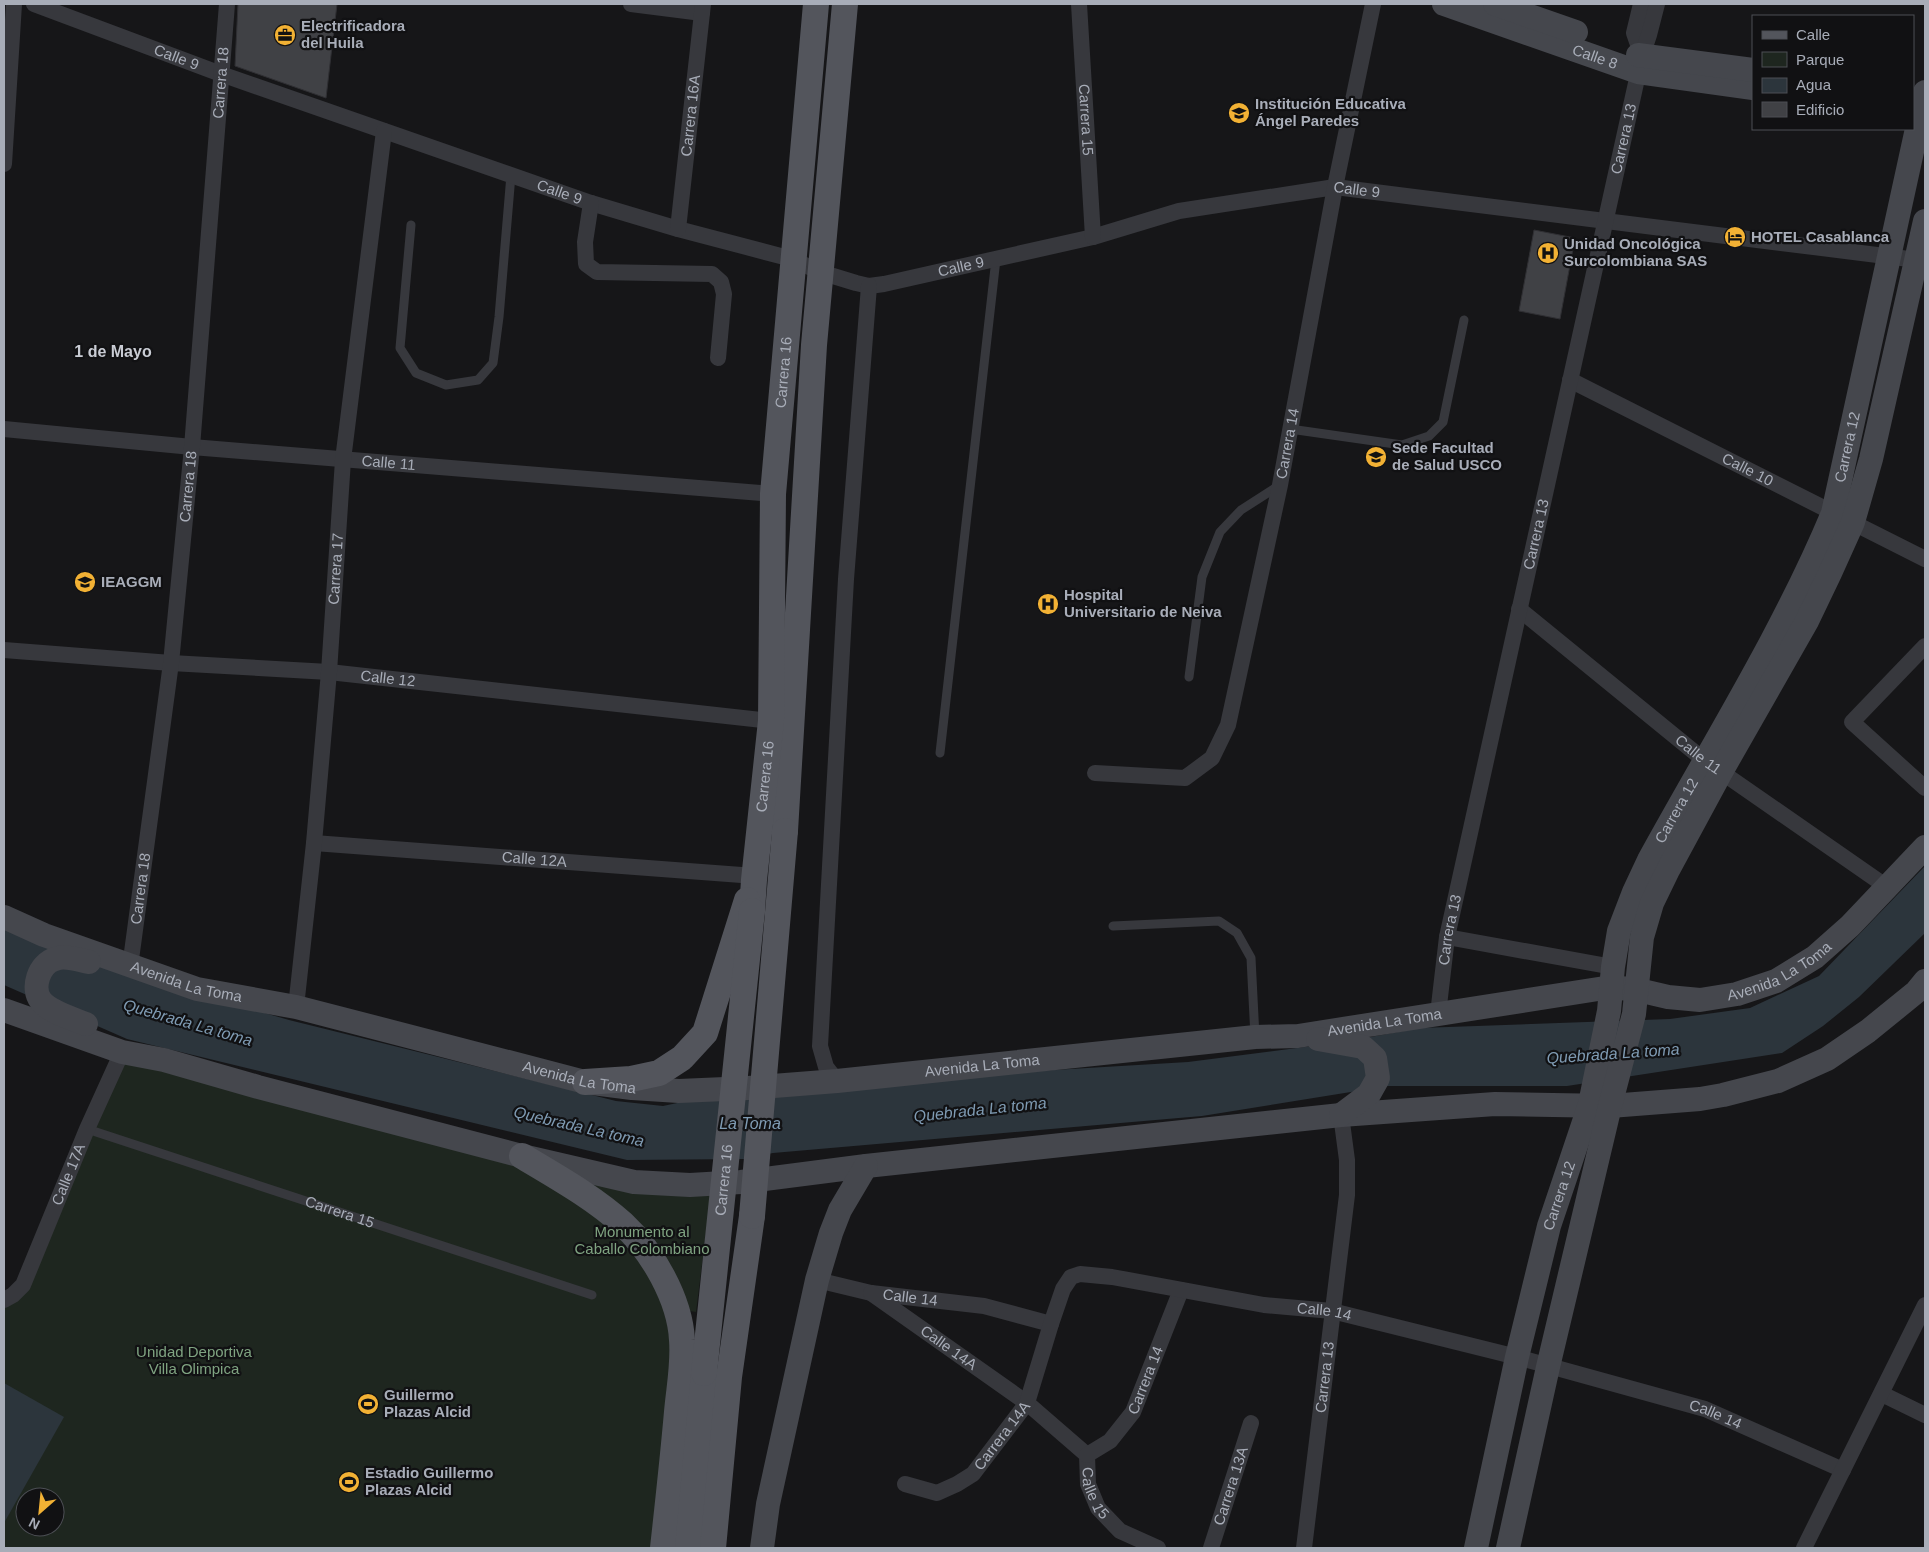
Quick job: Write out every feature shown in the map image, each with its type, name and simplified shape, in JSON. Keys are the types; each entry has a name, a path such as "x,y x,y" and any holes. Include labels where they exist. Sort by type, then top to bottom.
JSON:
{"main road":[{"name":"Carrera 16","path":"713,1548 717,1375 754,878 771,721 773,494 792,259 816,4"},
{"name":"Carrera 16","path":"688,1548 717,1375 752,1216 786,831 813,355 845,4"},
{"name":"Calle 8","path":"1444,4 1640,64 1752,88"},
{"name":"Calle 8","path":"1495,4 1640,64 1752,70"},
{"name":"Carrera 12","path":"1843,517 1888,257 1921,101"},
{"name":"Carrera 12","path":"1476,1548 1517,1357 1549,1226 1634,1014 1642,937 1652,903 1712,766 1812,563 1843,517 1871,459 1921,260 1925,221"},
{"name":"Carrera 12","path":"1508,1548 1548,1367 1601,1099 1612,977 1619,931 1649,860 1712,766"},
{"name":"Avenida La Toma","path":"4,917 44,935 130,967 198,989 296,1007 585,1082 679,1091 837,1080 1255,1037 1298,1036 1438,1014 1612,977 1638,990 1668,997 1700,1000 1737,994 1776,981 1815,957 1850,926 1925,847"},
{"path":"585,1082 631,1079 659,1073 682,1058 705,1033 754,878"},
{"path":"164,1060 128,1042 60,1014 44,1004 36,991 41,973 56,958 67,958 198,989"},
{"path":"4,1010 122,1052 164,1060 258,1087 522,1156 634,1182 690,1185 741,1182 866,1166 1341,1115 1495,1104 1601,1099 1700,1099 1778,1081 1827,1059 1868,1031 1916,992 1925,981"},
{"path":"1298,1036 1363,1047 1375,1058 1378,1078 1369,1094 1341,1115"},
{"path":"522,1156 598,1203 624,1225 644,1247 663,1275 676,1309 682,1339 663,1548"},
{"path":"762,1548 768,1504 817,1280 830,1233 840,1210 866,1166"}],"street":[{"path":"4,164 6,105 14,4"},
{"name":"Calle 9","path":"34,4 221,74 591,203 678,229 792,259 820,272 869,286 1093,237 1179,211 1335,187 1921,260"},
{"name":"Carrera 18","path":"130,967 171,663 192,448 227,4"},
{"path":"631,4 702,8"},
{"name":"Carrera 15","path":"1079,4 1093,237"},
{"name":"Carrera 14","path":"1095,773 1185,778 1212,758 1228,725 1280,485 1335,187 1374,4"},
{"path":"1640,64 1634,34 1641,4"},
{"name":"Carrera 13","path":"1438,1014 1447,937 1640,64 1650,36 1657,4"},
{"name":"Carrera 16A","path":"678,229 702,8"},
{"name":"Carrera 17","path":"296,1007 314,842 329,672 343,460 384,131"},
{"path":"591,203 585,242 586,264 597,272 712,274 721,282 724,294 718,358"},
{"path":"837,1080 826,1067 820,1046 846,579 869,286"},
{"name":"Calle 10","path":"1570,380 1925,559"},
{"name":"Calle 11","path":"4,428 192,448 773,494"},
{"name":"Calle 11","path":"1519,609 1712,766 1888,887"},
{"path":"1925,646 1852,722 1925,788"},
{"name":"Calle 12","path":"4,650 171,663 329,672 771,721"},
{"name":"Calle 12A","path":"314,842 754,878"},
{"path":"1447,937 1612,977"},
{"name":"Calle 17A","path":"8,1298 23,1285 87,1129 122,1052"},
{"name":"Carrera 13","path":"1304,1548 1332,1311 1348,1195 1348,1160 1341,1115"},
{"name":"Calle 14","path":"817,1280 871,1292 984,1306 1051,1324 1063,1289 1071,1277 1080,1274 1264,1305 1332,1311 1517,1357 1705,1409 1843,1470"},
{"name":"Carrera 14","path":"1088,1456 1110,1442 1133,1412 1181,1290"},
{"name":"Calle 14A","path":"871,1292 1027,1403"},
{"path":"1804,1548 1925,1305"},
{"name":"Carrera 14A","path":"905,1484 937,1493 973,1474 1027,1403 1051,1324"},
{"path":"1882,1394 1925,1415"},
{"name":"Calle 15","path":"1027,1403 1088,1456 1088,1484 1098,1508 1120,1532 1158,1548"},
{"name":"Carrera 13A","path":"1211,1548 1251,1423"}],"lane":[{"path":"411,225 400,348 416,373 446,385 478,380 493,363 499,317 511,175"},
{"path":"940,753 996,258"},
{"path":"1290,429 1402,445 1429,436 1443,422 1464,320"},
{"path":"1189,676 1202,577 1220,532 1241,510 1280,485"},
{"path":"1113,926 1218,921 1236,933 1251,958 1255,1037"},
{"name":"Carrera 15","path":"87,1129 592,1295"}],"green space":[{"name":"Unidad Deportiva Villa Olimpica","path":"122,1058 624,1177 712,1184 696,1312 677,1309 663,1548 4,1548 4,1300 13,1295"}],"water":[{"name":"La Toma","path":"1925,866 1925,933 1859,997 1823,1026 1782,1053 1567,1086 1388,1086 1202,1116 773,1153 744,1159 627,1160 127,1039 4,985 4,920 123,972 289,1020 616,1101 663,1106 748,1088 1188,1062 1343,1042 1420,1028 1670,1019 1750,1008 1819,976"},
{"path":"4,1383 64,1417 24,1487 15,1487 15,1504 4,1523"}],"building":[{"name":"Electrificadora del Huila","path":"238,4 337,4 326,98 235,66"},
{"path":"1534,230 1575,238 1560,319 1519,311"}],"place":[{"name":"Electrificadora del Huila","path":"285,35"},
{"name":"Institución Educativa Ángel Paredes","path":"1239,113"},
{"name":"HOTEL Casablanca","path":"1735,237"},
{"name":"Unidad Oncológica Surcolombiana SAS","path":"1548,253"},
{"name":"Sede Facultad de Salud USCO","path":"1376,457"},
{"name":"IEAGGM","path":"85,582"},
{"name":"Hospital Universitario de Neiva","path":"1048,604"},
{"name":"Guillermo Plazas Alcid","path":"368,1404"},
{"name":"Estadio Guillermo Plazas Alcid","path":"349,1482"}],"district":[{"name":"1 de Mayo","path":"113,351"}],"water label":[{"name":"Quebrada La toma","path":"188,1022"},
{"name":"Quebrada La toma","path":"1613,1053"},
{"name":"Quebrada La toma","path":"980,1109"},
{"name":"Quebrada La toma","path":"579,1126"}],"park label":[{"name":"Monumento al Caballo Colombiano","path":"642,1240"}]}
